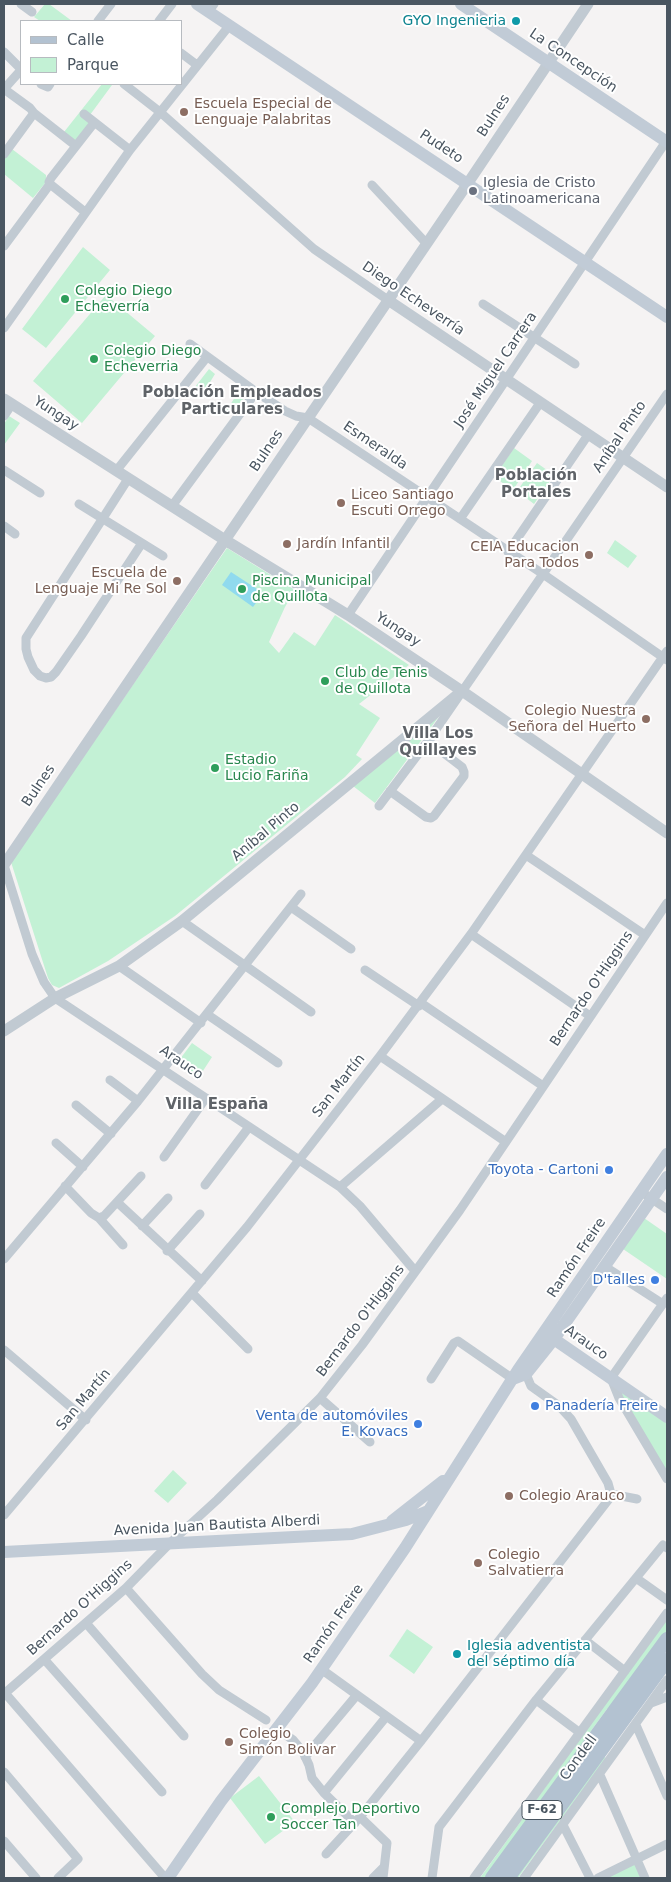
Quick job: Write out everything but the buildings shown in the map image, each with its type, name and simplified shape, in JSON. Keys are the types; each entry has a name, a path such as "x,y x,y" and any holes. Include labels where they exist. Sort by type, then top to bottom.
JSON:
{"main road":[{"name":"Pudeto","path":"197,4 211,8 229,26 667,317"},
{"name":"La Concepción","path":"461,4 667,141"},
{"name":"Ramón Freire","path":"526,1374 640,1191 667,1154"},
{"name":"Ramón Freire","path":"167,1878 221,1801 278,1729 321,1670 415,1532 525,1359 549,1336 604,1266 667,1177"},
{"name":"Arauco","path":"549,1336 667,1417"},
{"path":"513,1379 526,1374 525,1359"},
{"path":"384,1527 434,1488 458,1464"},
{"name":"Avenida Juan Bautista Alberdi","path":"4,1552 352,1534 384,1527 428,1511"},
{"path":"406,1520 415,1532"},
{"name":"Condell","path":"492,1878 667,1639"},
{"name":"Condell","path":"508,1878 667,1660"}],"street":[{"path":"21,4 32,12"},
{"path":"99,20 111,4"},
{"path":"160,20 172,4"},
{"name":"Bulnes","path":"4,865 588,4"},
{"path":"182,84 229,26"},
{"path":"4,52 20,68"},
{"path":"182,53 197,65"},
{"path":"20,70 4,89 76,146"},
{"name":"Diego Echeverría","path":"125,85 160,112 314,249 505,380 667,487"},
{"path":"4,328 130,150 181,85"},
{"path":"4,154 34,113"},
{"path":"84,114 130,150"},
{"path":"4,246 94,123"},
{"name":"José Miguel Carrera","path":"348,615 667,141"},
{"path":"50,182 85,212"},
{"path":"372,185 426,243"},
{"path":"483,304 576,364"},
{"name":"Esmeralda","path":"190,344 256,392 285,411 296,416 308,418 666,656"},
{"path":"116,470 207,357"},
{"path":"172,506 256,392"},
{"name":"Aníbal Pinto","path":"4,1031 55,998 119,966 182,921 462,691 667,394"},
{"path":"4,416 8,402"},
{"name":"Yungay","path":"8,402 225,540 348,615 462,691 667,833"},
{"path":"460,519 540,402"},
{"path":"508,552 588,435"},
{"path":"4,470 40,493"},
{"path":"128,479 26,638 26,649 34,670 40,676 51,677 56,672 142,543"},
{"path":"79,504 162,556"},
{"path":"4,526 15,534"},
{"name":"San Martín","path":"4,1515 247,1227 380,1056 472,934 666,656"},
{"path":"379,806 428,741 462,691"},
{"path":"390,791 426,817 431,818 434,816 464,776 464,772 462,767 428,741"},
{"path":"526,855 645,936"},
{"name":"Arauco","path":"4,865 32,954 44,982 55,998 340,1187 360,1206 415,1271"},
{"path":"4,1259 111,1134 208,1015 301,894"},
{"name":"Bernardo O'Higgins","path":"4,1693 126,1588 320,1398 362,1345 460,1210 667,902"},
{"path":"291,907 351,948"},
{"path":"182,921 311,1012"},
{"path":"472,934 590,1016"},
{"path":"119,966 201,1023"},
{"path":"365,970 420,1004 543,1086"},
{"path":"208,1015 278,1063"},
{"path":"380,1056 506,1142"},
{"path":"110,1080 138,1101"},
{"path":"164,1157 206,1098"},
{"path":"340,1187 442,1099"},
{"path":"76,1105 111,1134"},
{"path":"205,1185 249,1127"},
{"path":"56,1143 83,1167"},
{"path":"99,1218 104,1216 141,1176"},
{"path":"65,1186 91,1213 99,1218 123,1245"},
{"path":"640,1191 667,1209"},
{"path":"142,1226 168,1198"},
{"path":"117,1202 202,1281"},
{"path":"168,1250 200,1214"},
{"path":"604,1266 665,1301 611,1378"},
{"path":"192,1293 248,1349"},
{"path":"431,1379 454,1343 458,1341 513,1379"},
{"path":"4,1350 86,1420"},
{"path":"326,1854 357,1820 421,1741 605,1506 611,1494 608,1483 572,1419 559,1406 531,1386 526,1374"},
{"name":"Arauco","path":"611,1378 619,1398 667,1479"},
{"path":"320,1398 370,1442"},
{"path":"611,1494 637,1499"},
{"path":"432,1878 438,1827 585,1640 663,1545 667,1548"},
{"path":"636,1578 667,1600"},
{"path":"126,1588 202,1674 219,1690 266,1720"},
{"path":"474,1878 667,1613"},
{"path":"86,1623 184,1736"},
{"path":"585,1640 625,1671"},
{"path":"44,1659 162,1792"},
{"path":"321,1670 421,1741"},
{"path":"524,1878 636,1726 667,1680"},
{"path":"4,1693 167,1878"},
{"path":"306,1757 356,1696"},
{"path":"651,1703 667,1697"},
{"path":"536,1700 579,1732"},
{"path":"324,1793 386,1717"},
{"path":"636,1726 667,1796"},
{"path":"278,1729 293,1740 306,1757 310,1765 312,1778 324,1793 387,1843 383,1878"},
{"path":"4,1772 78,1860 58,1878"},
{"path":"600,1775 645,1878"},
{"path":"563,1825 590,1878"},
{"path":"4,1841 36,1878"},
{"path":"598,1878 667,1844"},
{"path":"372,1878 384,1867"}],"green space":[{"path":"45,4 49,4 71,20 38,20 34,17"},
{"path":"101,85 112,85 87,119 90,122 76,141 64,132"},
{"path":"12,149 46,175 46,182 33,198 4,174 4,159"},
{"name":"Colegio Diego Echeverría","path":"83,247 110,270 46,348 22,329"},
{"name":"Colegio Diego Echeverria","path":"106,295 155,336 82,423 33,381"},
{"path":"209,369 215,374 204,392 195,387"},
{"path":"240,389 247,393 233,414 227,410"},
{"path":"9,416 20,423 4,445 4,424"},
{"path":"514,448 532,461 513,490 494,477"},
{"path":"537,463 554,475 534,504 517,491"},
{"path":"615,540 637,556 628,568 607,553"},
{"name":"Estadio Lucio Fariña","path":"227,548 295,590 269,642 279,653 294,632 315,646 335,615 409,665 359,704 380,718 356,755 362,759 345,777 175,916 108,961 59,988 52,985 48,978 11,862"},
{"path":"440,715 375,803 353,786"},
{"path":"192,1043 212,1057 199,1077 177,1063"},
{"path":"644,1218 667,1234 667,1279 623,1249"},
{"path":"621,1391 667,1421 667,1476 619,1394"},
{"path":"173,1470 187,1483 168,1503 154,1491"},
{"path":"667,1618 667,1633 621,1696 607,1709 588,1735 577,1756 487,1878 480,1878"},
{"path":"407,1629 433,1647 414,1674 389,1656"},
{"path":"604,1757 606,1758 518,1878 511,1878"},
{"path":"259,1776 295,1822 265,1844 230,1798"},
{"path":"635,1861 642,1878 599,1878"}],"water":[{"name":"Piscina Municipal de Quillota","path":"231,572 263,593 253,607 222,585"}],"place":[{"name":"GYO Ingenieria","path":"516,21"},
{"name":"Escuela Especial de Lenguaje Palabritas","path":"184,112"},
{"name":"Iglesia de Cristo Latinoamericana","path":"473,191"},
{"name":"Colegio Diego Echeverría","path":"65,299"},
{"name":"Colegio Diego Echeverria","path":"94,359"},
{"name":"Liceo Santiago Escuti Orrego","path":"341,503"},
{"name":"Jardín Infantil","path":"287,544"},
{"name":"CEIA Educacion Para Todos","path":"589,555"},
{"name":"Escuela de Lenguaje Mi Re Sol","path":"177,581"},
{"name":"Piscina Municipal de Quillota","path":"242,589"},
{"name":"Club de Tenis de Quillota","path":"325,681"},
{"name":"Colegio Nuestra Señora del Huerto","path":"646,719"},
{"name":"Estadio Lucio Fariña","path":"215,768"},
{"name":"Toyota - Cartoni","path":"609,1170"},
{"name":"D'talles","path":"655,1280"},
{"name":"Panadería Freire","path":"535,1406"},
{"name":"Venta de automóviles E. Kovacs","path":"418,1424"},
{"name":"Colegio Arauco","path":"509,1496"},
{"name":"Colegio Salvatierra","path":"478,1563"},
{"name":"Iglesia adventista del séptimo día","path":"457,1654"},
{"name":"Colegio Simón Bolivar","path":"229,1742"},
{"name":"Complejo Deportivo Soccer Tan","path":"271,1817"}],"district":[{"name":"Población Empleados Particulares","path":"232,402"},
{"name":"Población Portales","path":"536,484"},
{"name":"Villa Los Quillayes","path":"438,742"},
{"name":"Villa España","path":"217,1105"}]}
